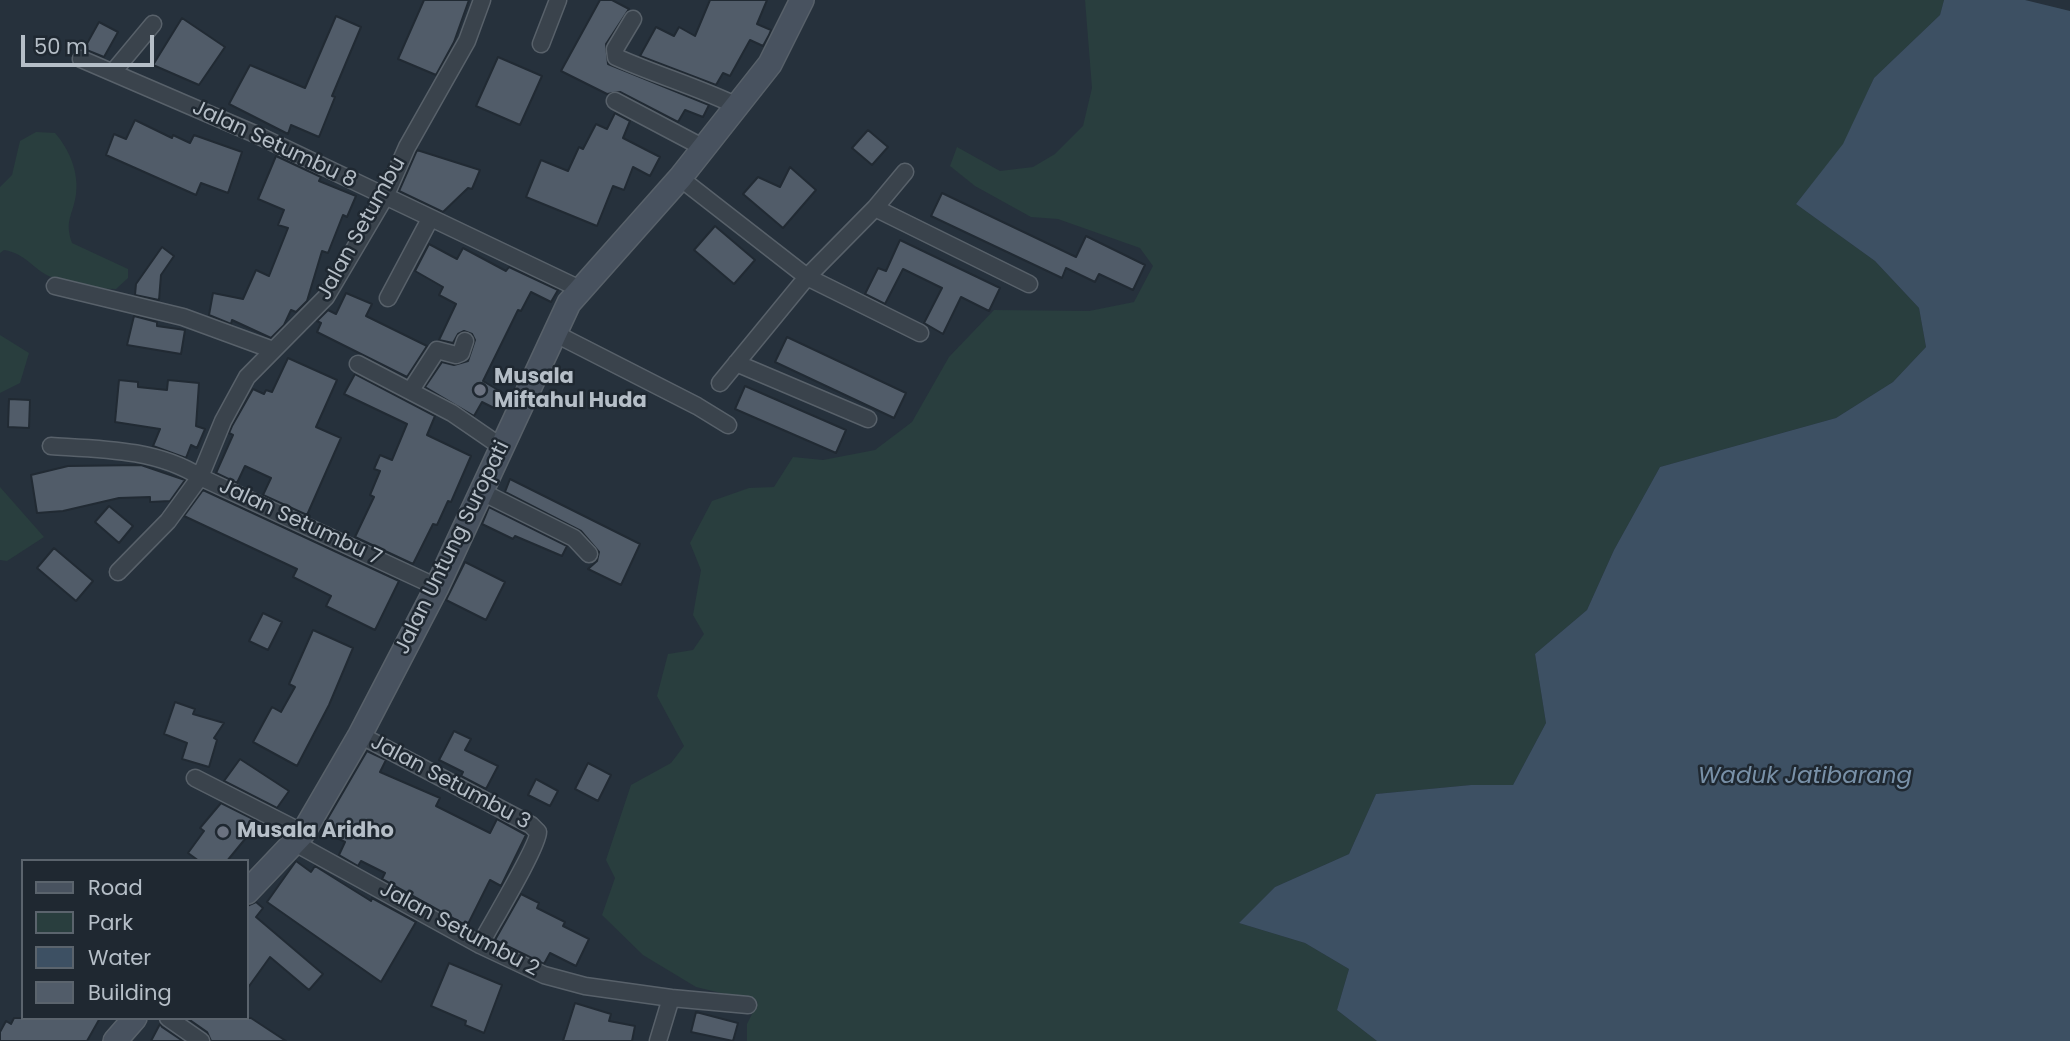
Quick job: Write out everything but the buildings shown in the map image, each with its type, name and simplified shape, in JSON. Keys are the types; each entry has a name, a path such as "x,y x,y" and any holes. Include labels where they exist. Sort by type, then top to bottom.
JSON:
{"main road":[{"name":"Jalan Untung Suropati","path":"248,891 299,838 360,735 437,587 554,333 580,289 680,178 770,64 802,0"},
{"path":"115,1041 133,1020"}],"street":[{"name":"Jalan Setumbu","path":"200,477 223,421 247,377 316,310 385,197 407,147 467,41 482,0"},
{"path":"541,44 558,0"},
{"path":"633,19 615,50 616,57 680,84 707,91 737,106"},
{"path":"113,72 153,24"},
{"name":"Jalan Setumbu 8","path":"81,59 255,134 580,289"},
{"path":"615,101 704,148"},
{"path":"720,383 807,277 875,208 905,172"},
{"path":"680,178 807,277 920,333"},
{"path":"875,208 1030,284"},
{"path":"388,298 430,219"},
{"path":"55,286 183,317 273,350"},
{"path":"554,333 686,400 728,425"},
{"path":"411,390 438,350 456,355 461,353 465,341"},
{"path":"736,363 868,419"},
{"path":"358,364 411,390 503,448"},
{"path":"51,446 134,453 190,470 200,477"},
{"name":"Jalan Setumbu 7","path":"118,572 168,521 200,477 437,587"},
{"path":"482,492 575,538 589,554"},
{"name":"Jalan Setumbu 3","path":"360,735 531,825 538,832 536,846 510,887 480,945"},
{"name":"Jalan Setumbu 2","path":"194,778 480,945 544,975 585,986 748,1005"},
{"path":"658,1041 671,998"},
{"path":"171,1020 201,1041"}],"green space":[{"path":"1085,0 1944,0 1940,15 1874,78 1844,144 1796,204 1875,261 1919,308 1926,347 1893,382 1836,418 1660,467 1614,550 1587,610 1535,654 1546,723 1513,785 1471,785 1376,794 1349,854 1275,887 1239,923 1305,943 1349,969 1337,1010 1377,1041 747,1041 747,1024 758,1002 696,987 643,955 602,915 615,878 606,860 631,785 671,763 684,746 657,696 668,654 693,650 704,634 693,615 701,570 690,543 712,501 749,488 774,487 793,457 823,460 875,450 912,422 949,357 994,310 1089,311 1134,302 1153,266 1140,248 1058,219 1031,217 975,186 950,166 957,147 1000,171 1033,167 1055,154 1083,126 1092,88"},
{"path":"36,132 55,133 72,161 77,186 69,223 72,243 128,269 128,278 116,289 66,283 44,274 12,252 4,250 0,253 0,187 12,175 20,141"},
{"path":"0,335 29,353 20,383 0,393"},
{"path":"0,487 44,537 7,561 0,560"}],"water":[{"name":"Waduk Jatibarang","path":"1944,0 2025,0 2070,11 2070,1041 1377,1041 1337,1010 1349,969 1305,943 1239,923 1275,887 1349,854 1376,794 1471,785 1513,785 1546,723 1535,654 1587,610 1614,550 1660,467 1836,418 1893,382 1926,347 1919,308 1875,261 1796,204 1843,144 1874,78 1940,15"}],"place":[{"name":"Musala Miftahul Huda","path":"480,390"},
{"name":"Musala Aridho","path":"223,832"}]}
